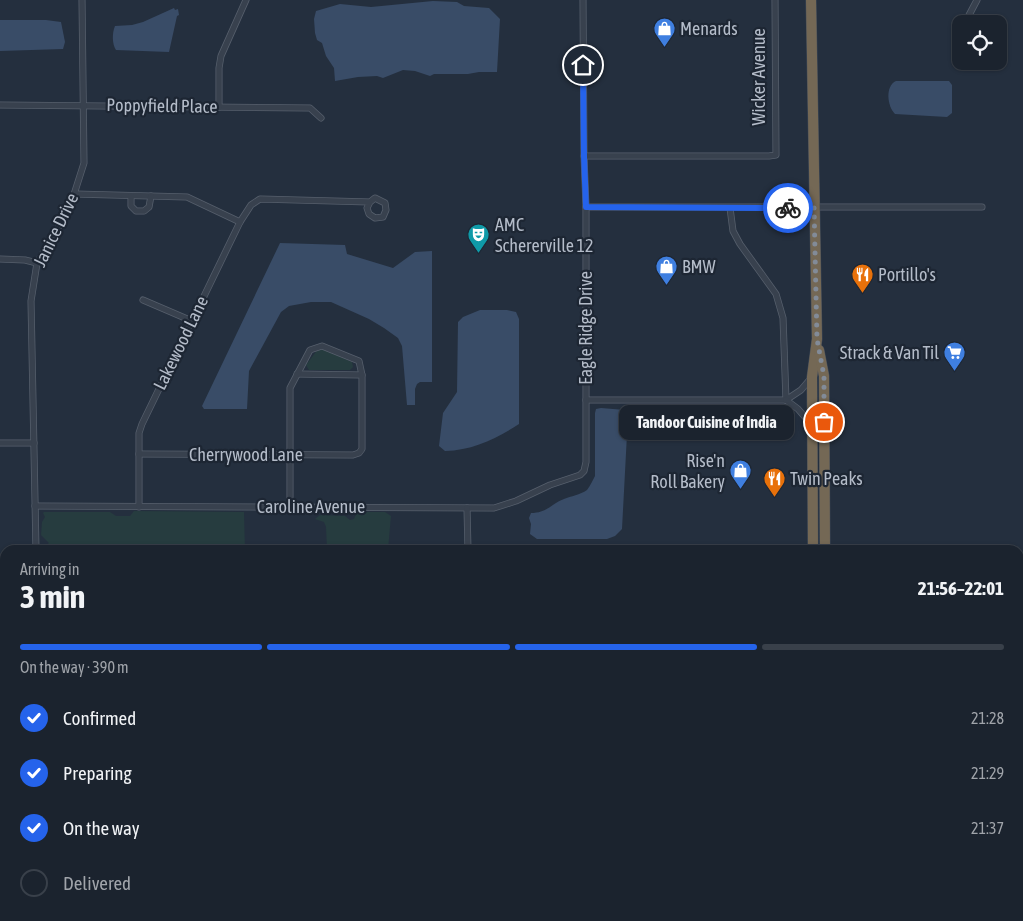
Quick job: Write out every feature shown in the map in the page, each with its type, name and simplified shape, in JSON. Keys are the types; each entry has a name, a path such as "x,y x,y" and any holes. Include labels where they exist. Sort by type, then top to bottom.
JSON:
{"highway":[{"path":"811,0 817,339 812,377 813,545"},
{"path":"817,339 824,376 825,545"}],"street":[{"name":"Janice Drive","path":"36,545 31,301 37,263 69,210 84,163 82,0"},
{"path":"219,107 219,68 222,56 246,0"},
{"name":"Eagle Ridge Drive","path":"580,475 584,471 586,462 586,207 583,0"},
{"name":"Wicker Avenue","path":"584,156 776,155 775,0"},
{"path":"969,15 977,0"},
{"name":"Poppyfield Place","path":"0,105 310,108 321,118"},
{"path":"75,194 187,197 240,222"},
{"path":"131,196 131,206 136,211 144,212 148,207 151,196"},
{"name":"Lakewood Lane","path":"139,507 139,433 142,424 240,222 251,205 260,199 370,202"},
{"path":"586,207 982,207"},
{"path":"730,208 731,222 736,237 776,294 780,306 783,318 786,400"},
{"path":"0,259 25,260 37,263"},
{"path":"143,300 192,321"},
{"path":"290,507 290,388 297,374 310,350 322,346 359,360 362,375 297,374"},
{"name":"Cherrywood Lane","path":"139,454 354,455 362,449 362,375"},
{"path":"586,400 786,400 801,390 812,377"},
{"path":"786,400 798,409 813,426"},
{"path":"0,443 34,443"},
{"name":"Caroline Avenue","path":"35,506 494,508 580,475"},
{"path":"467,508 468,545"}],"green space":[{"path":"318,349 352,362 353,367 350,370 309,370 306,365"},
{"path":"134,511 244,512 245,545 46,545 49,543 41,535 42,522 45,517 44,512 110,512 116,516 130,516"},
{"path":"357,512 385,512 391,516 388,545 327,545 324,522 315,519 320,515 345,516 350,520 354,519"}],"water":[{"path":"433,1 457,2 464,6 489,8 500,19 497,72 434,74 430,76 415,71 403,70 383,78 377,76 358,77 335,81 334,68 326,56 322,43 317,40 315,33 314,19 316,11 340,4 371,7"},
{"path":"174,8 175,10 178,9 179,15 177,16 169,52 116,50 113,38 115,26 143,22"},
{"path":"0,20 46,20 61,22 65,42 63,49 0,51"},
{"path":"896,81 949,81 952,85 952,113 947,117 895,114 890,106 888,96 890,87"},
{"path":"280,243 345,245 347,254 393,268 415,252 432,251 432,382 420,382 417,384 415,389 415,405 407,405 402,346 398,338 369,319 331,302 311,302 289,306 281,312 249,371 247,409 204,409 202,406"},
{"path":"480,310 516,312 519,319 519,424 484,443 445,451 439,446 443,413 457,392 458,322 463,317"},
{"path":"596,409 625,410 628,415 622,529 615,536 607,539 537,539 530,534 531,524 529,518 531,513 541,512 560,501 584,492 595,476 595,413"}],"way so far":[{"path":"788,208 814,207 817,339 824,376 824,422"}],"place":[{"name":"Menards","path":"664,48"},
{"name":"AMC Schererville 12","path":"479,254"},
{"name":"BMW","path":"666,286"},
{"name":"Portillo's","path":"862,294"},
{"name":"Strack & Van Til","path":"955,372"},
{"name":"Tandoor Cuisine of India","path":"824,422"},
{"name":"Rise'n Roll Bakery","path":"741,490"},
{"name":"Twin Peaks","path":"774,498"}],"route":[{"path":"583,65 586,207 788,208"}]}
